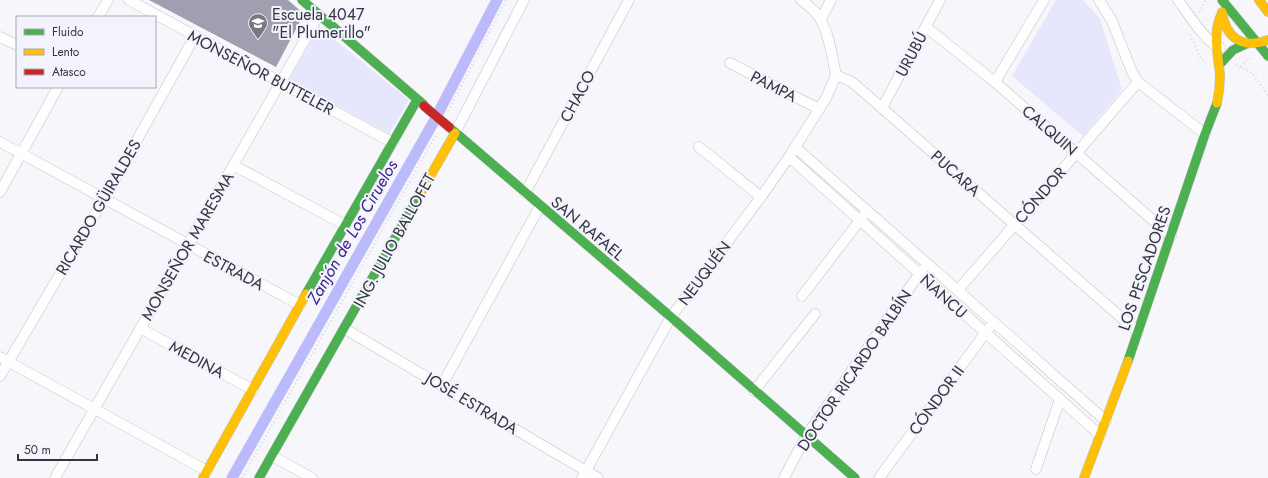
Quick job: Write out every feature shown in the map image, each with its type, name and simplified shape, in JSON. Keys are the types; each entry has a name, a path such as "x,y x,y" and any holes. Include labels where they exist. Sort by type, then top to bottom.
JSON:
{"main road":[{"name":"SAN RAFAEL","path":"302,0 671,317 855,478"},
{"path":"1259,0 1268,12"},
{"path":"1223,1 1268,56"},
{"name":"LOS PESCADORES","path":"1084,478 1138,332 1220,93 1217,25 1222,13 1223,1"},
{"path":"1222,13 1223,23 1228,32 1236,40 1246,44 1258,44 1268,40"},
{"path":"1219,65 1233,50 1246,44"},
{"path":"205,474 344,225 417,100"},
{"name":"ING. JULIO BALLOFET","path":"259,478 344,329 452,130"}],"street":[{"path":"99,16 108,0"},
{"name":"MONSEÑOR BUTTELER","path":"130,0 393,143"},
{"name":"ING. JULIO BALLOFET","path":"452,130 524,0"},
{"name":"CHACO","path":"525,193 629,0"},
{"path":"801,0 821,19 831,48 836,75"},
{"path":"821,19 831,0"},
{"name":"URUBÚ","path":"882,108 940,0"},
{"path":"995,82 1044,0"},
{"path":"1099,0 1112,21 1132,72 1138,82 1205,134"},
{"path":"1178,0 1209,40 1218,47 1233,50"},
{"name":"MONSEÑOR MARESMA","path":"55,478 319,15"},
{"path":"1194,22 1211,28 1217,25"},
{"name":"CALQUIN","path":"926,27 995,82 1171,236"},
{"name":"RICARDO GÜIRALDES","path":"0,376 4,359 104,198 195,36"},
{"path":"0,37 16,45"},
{"name":"PAMPA","path":"730,63 819,109"},
{"name":"PUCARA","path":"836,75 852,82 1138,332"},
{"name":"NEUQUÉN","path":"584,474 671,317 761,197 789,156 826,98 836,75"},
{"name":"CÓNDOR","path":"958,290 1138,82"},
{"path":"0,192 57,88"},
{"name":"ESTRADA","path":"0,142 300,305"},
{"path":"699,146 761,197"},
{"name":"ÑANCU","path":"795,147 1106,421"},
{"name":"ÑANCU","path":"789,156 985,333 1100,434"},
{"path":"233,165 344,225"},
{"path":"442,385 540,206"},
{"path":"802,296 868,211"},
{"name":"DOCTOR RICARDO BALBÍN","path":"784,478 806,436 927,263"},
{"path":"754,390 815,314"},
{"name":"CÓNDOR II","path":"879,478 994,322"},
{"name":"MEDINA","path":"140,328 253,390"},
{"name":"JOSÉ ESTRADA","path":"344,329 442,385 584,474 598,478"},
{"path":"4,359 94,409 205,474"},
{"path":"1036,469 1060,399"},
{"path":"272,456 312,478"}],"path":[{"path":"446,116 506,0"},
{"path":"242,478 439,129"}],"shaded area":[{"path":"1056,0 1083,0 1100,19 1122,90 1083,136 1012,76"},
{"path":"319,27 409,100 389,134 289,80"}],"building":[{"name":"Escuela 4047 \"El Plumerillo\"","path":"149,0 288,0 304,14 276,67"}],"waterway":[{"name":"Zanjón de Los Ciruelos","path":"232,478 433,123 497,0"}],"traffic: fast":[{"path":"302,0 424,105"},
{"path":"1222,0 1268,56"},
{"path":"1219,65 1233,50 1246,44"},
{"path":"306,294 417,100"},
{"path":"1128,361 1205,134 1217,103"},
{"path":"449,127 671,317 855,478"},
{"path":"259,478 420,194"}],"traffic: slow":[{"path":"1259,0 1268,12"},
{"path":"1222,12 1227,29 1237,40 1251,43 1268,40"},
{"path":"1217,103 1220,75 1216,36 1222,13"},
{"path":"420,194 455,133"},
{"path":"203,478 306,294"},
{"path":"1084,478 1128,361"}],"traffic: jam":[{"path":"424,106 449,127"}],"place":[{"name":"Escuela 4047 \"El Plumerillo\"","path":"258,40"}]}
